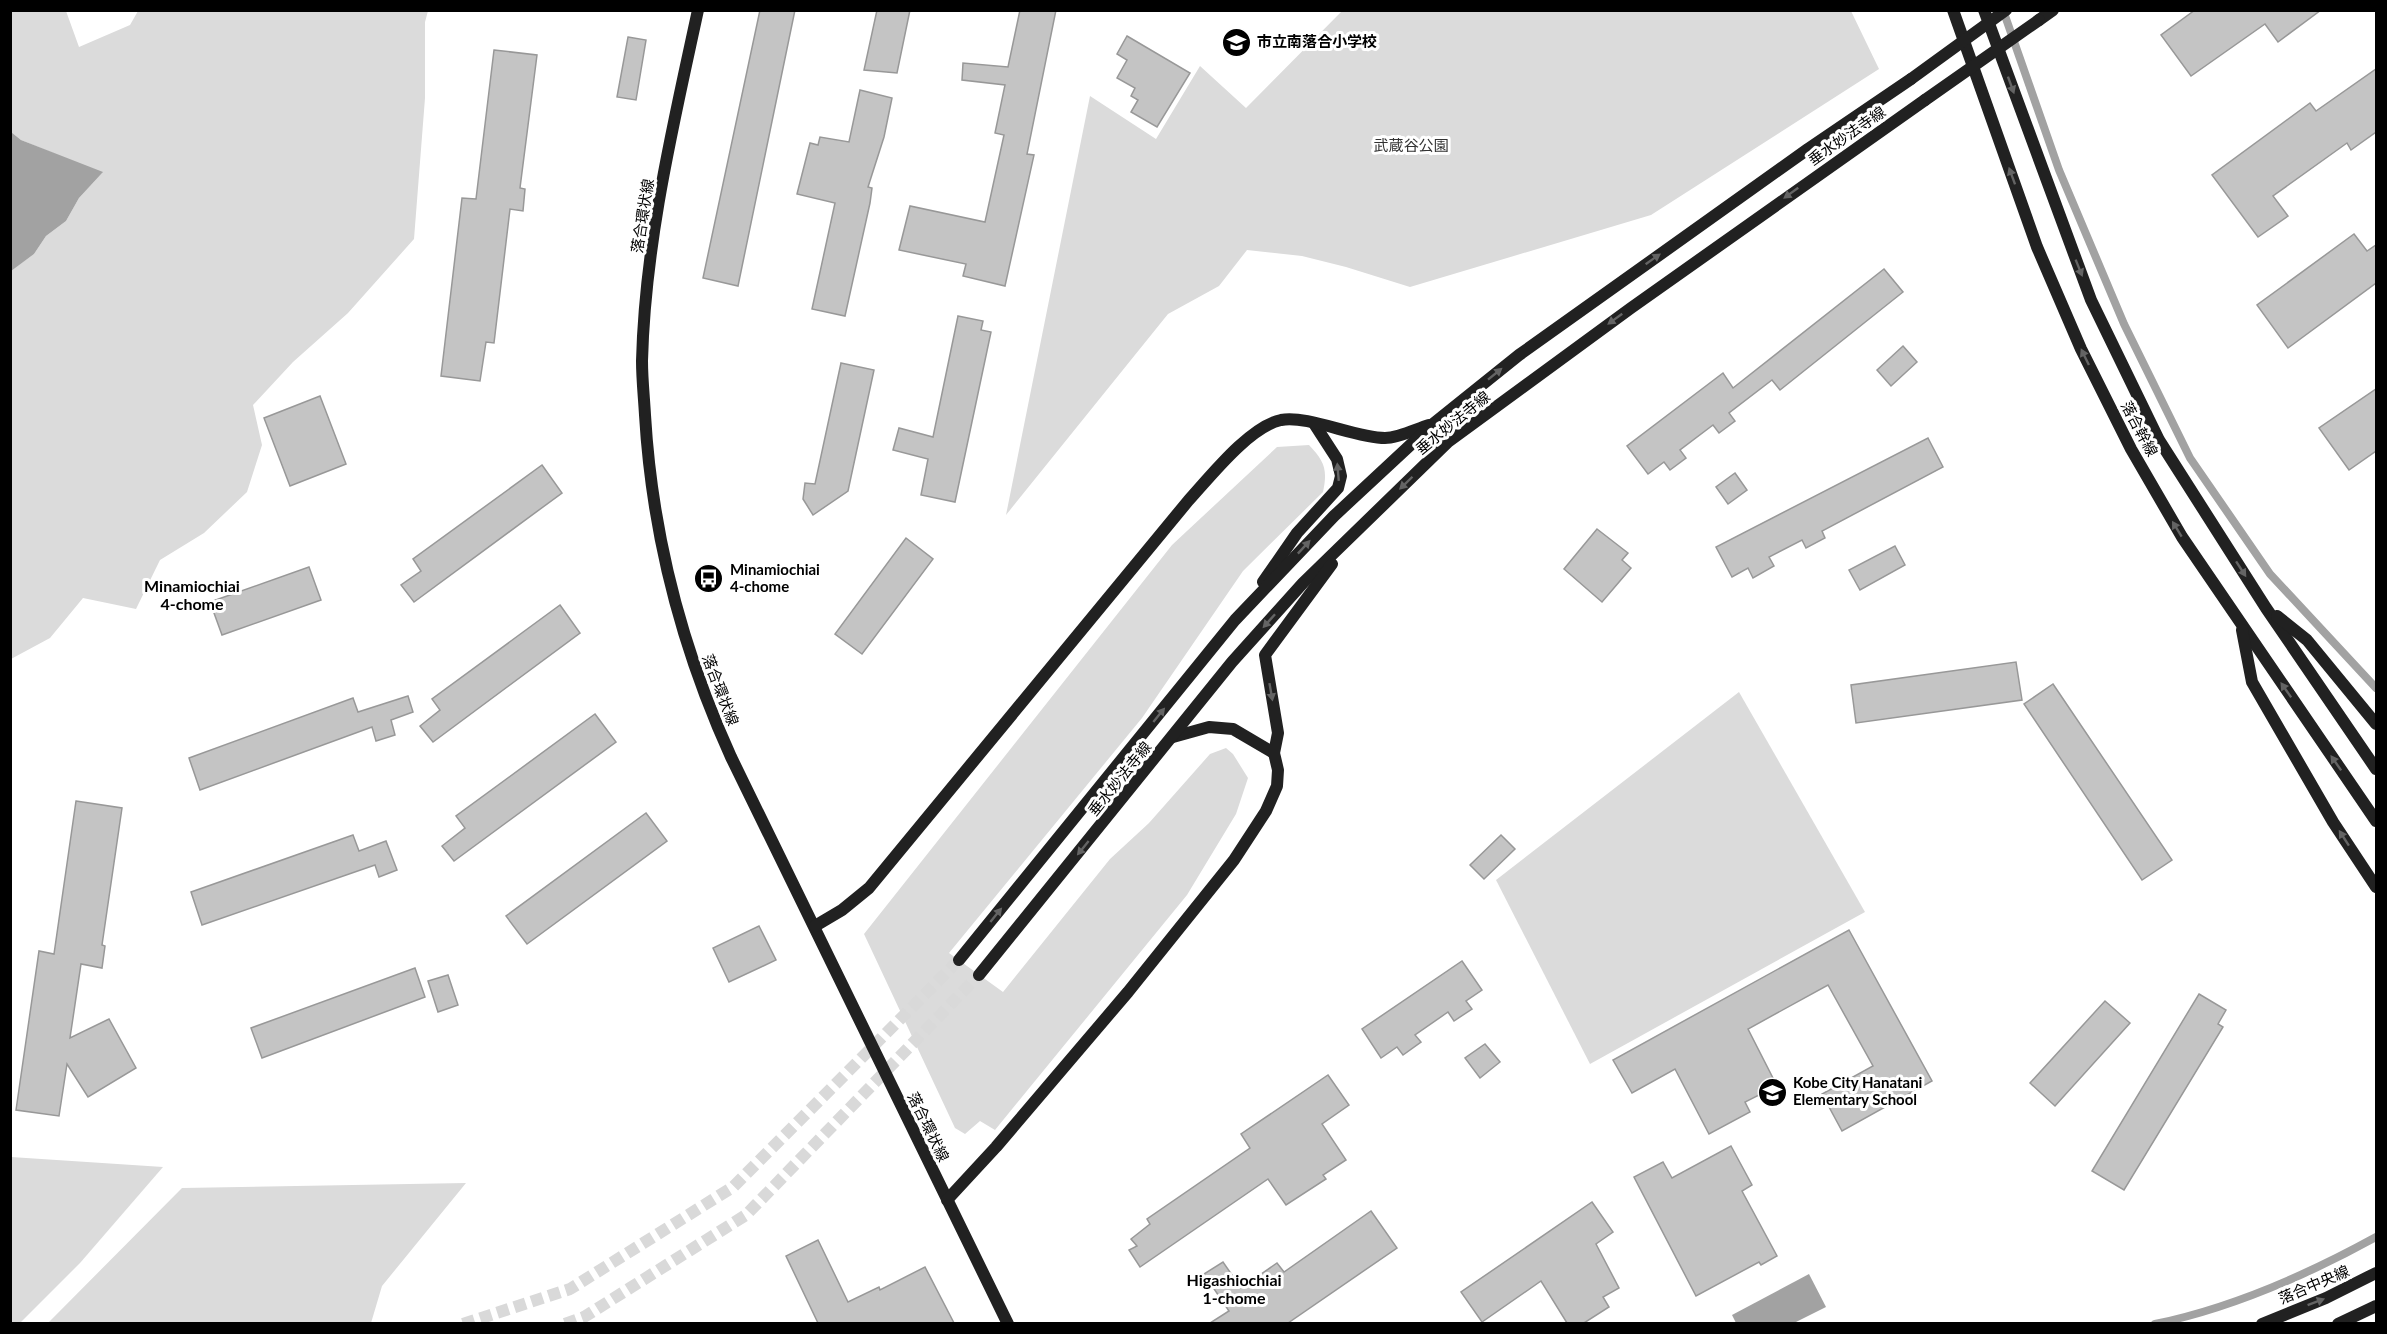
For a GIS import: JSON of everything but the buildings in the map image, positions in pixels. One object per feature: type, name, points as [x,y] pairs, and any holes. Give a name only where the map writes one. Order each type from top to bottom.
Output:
[{"type":"street","name":"落合環状線","points":[[698,10],[654,229],[642,362],[651,482],[664,554],[691,661],[731,757],[1008,1323]]},
{"type":"street","name":"落合幹線","points":[[1953,10],[2037,247],[2081,349],[2131,449],[2182,537],[2376,821]]},
{"type":"street","name":"落合幹線","points":[[1984,10],[2068,241],[2109,339],[2159,440],[2266,608],[2376,769]]},
{"type":"street","name":"垂水妙法寺線","points":[[959,960],[1235,620],[1334,516],[1433,424],[1519,355],[2006,10]]},
{"type":"street","name":"垂水妙法寺線","points":[[979,975],[1232,662],[1304,583],[1448,442],[1640,301],[2053,10]]},
{"type":"street","points":[[815,926],[842,910],[869,888],[1148,549],[1230,454],[1261,428],[1280,420],[1297,420],[1386,438],[1433,424]]},
{"type":"street","points":[[1235,620],[1298,533],[1338,488],[1341,476],[1337,459],[1315,424]]},
{"type":"street","points":[[947,1200],[996,1147],[1128,992],[1234,860],[1256,828],[1274,795],[1278,779],[1274,753],[1278,733],[1265,655],[1352,536]]},
{"type":"street","points":[[2266,608],[2307,640],[2376,724]]},
{"type":"street","points":[[2241,626],[2252,682],[2333,822],[2376,887]]},
{"type":"street","points":[[1173,737],[1209,727],[1233,729],[1274,753]]},
{"type":"street","name":"落合中央線","points":[[2262,1323],[2326,1298],[2376,1273]]},
{"type":"street","points":[[2338,1323],[2376,1306]]},
{"type":"green space","points":[[11,11],[66,11],[79,47],[130,25],[138,11],[428,11],[425,22],[425,98],[414,239],[348,313],[293,362],[253,405],[262,445],[247,492],[204,533],[160,560],[136,609],[83,598],[50,638],[11,659],[10,271],[34,254],[46,236],[66,221],[79,198],[102,173],[21,140],[11,132]]},
{"type":"green space","name":"武蔵谷公園","points":[[1342,11],[1851,11],[1879,69],[1651,215],[1410,287],[1302,256],[1247,250],[1219,286],[1168,314],[1006,515],[1090,96],[1156,139],[1200,66],[1246,108]]},
{"type":"green space","points":[[1309,445],[1324,466],[1323,492],[1243,571],[1142,718],[949,953],[1003,992],[1110,859],[1149,823],[1210,754],[1226,748],[1233,754],[1248,778],[1236,814],[1187,895],[995,1130],[980,1121],[965,1134],[955,1128],[864,934],[1172,545],[1277,447]]},
{"type":"green space","points":[[1739,692],[1865,912],[1590,1064],[1496,880]]},
{"type":"green space","points":[[11,1157],[163,1167],[80,1263],[20,1323],[11,1322]]},
{"type":"green space","points":[[466,1183],[382,1286],[371,1323],[48,1323],[182,1188]]},
{"type":"shaded area","points":[[11,132],[21,140],[103,172],[79,198],[66,221],[46,236],[34,254],[11,271]]},
{"type":"shaded area","points":[[1809,1274],[1826,1307],[1794,1323],[1736,1323],[1732,1315]]},
{"type":"waterway","points":[[2003,10],[2059,170],[2124,324],[2190,458],[2270,574],[2376,688]]},
{"type":"waterway","points":[[2155,1324],[2212,1309],[2268,1289],[2376,1237]]},
{"type":"tunnel","points":[[463,1324],[570,1289],[733,1187],[959,960]]},
{"type":"tunnel","points":[[565,1324],[584,1317],[746,1215],[979,975]]},
{"type":"place","name":"市立南落合小学校","points":[[1236,42]]},
{"type":"place","name":"Minamiochiai 4-chome","points":[[709,579]]},
{"type":"place","name":"Kobe City Hanatani Elementary School","points":[[1772,1092]]},
{"type":"district","name":"Minamiochiai 4-chome","points":[[192,595]]},
{"type":"district","name":"Higashiochiai 1-chome","points":[[1234,1289]]}]
